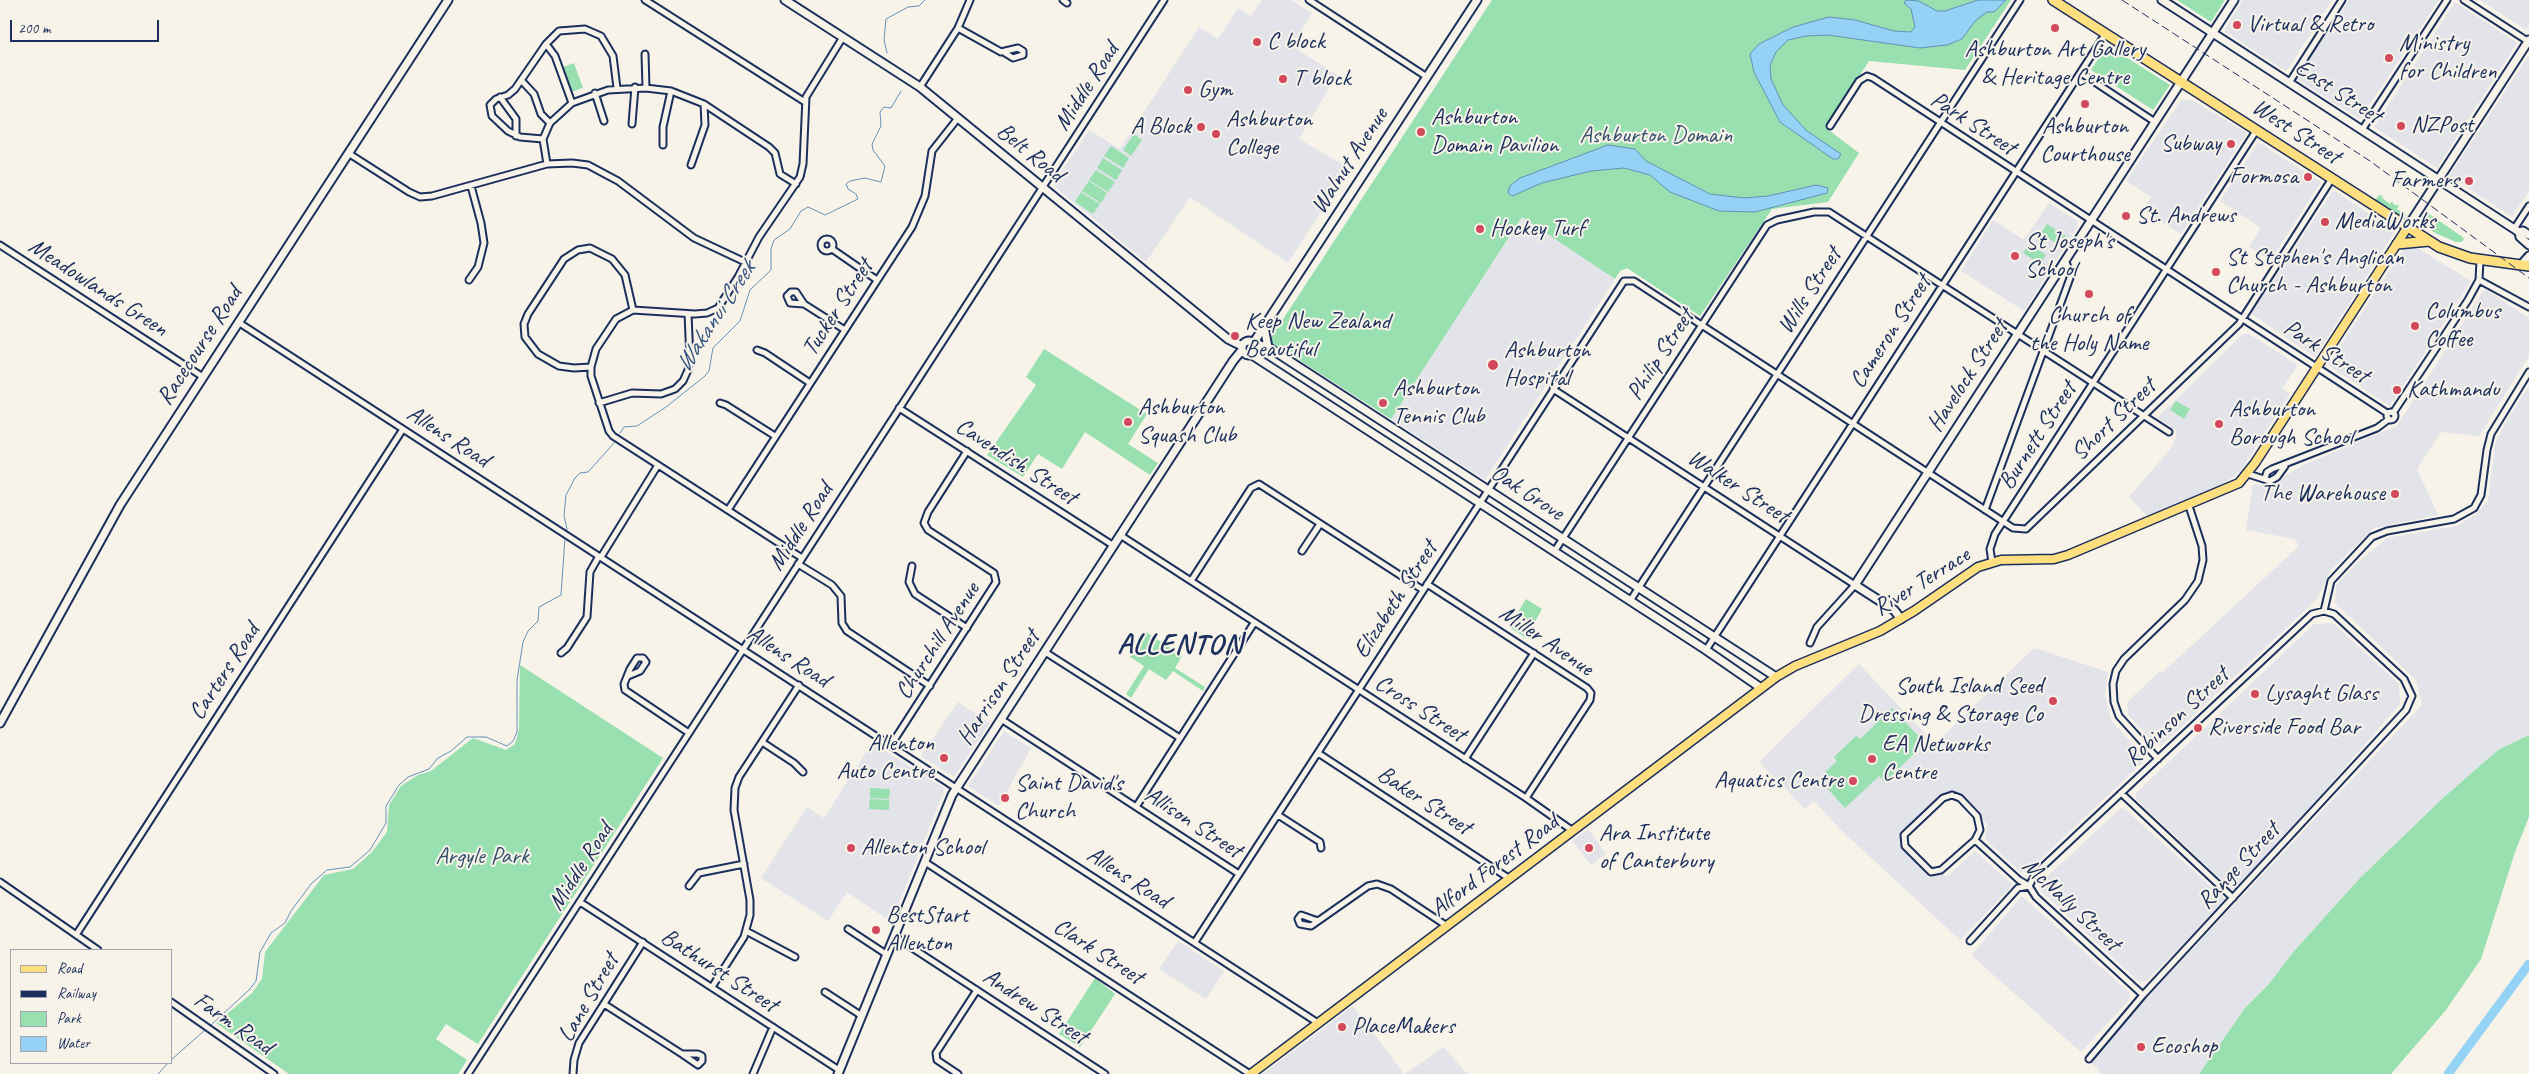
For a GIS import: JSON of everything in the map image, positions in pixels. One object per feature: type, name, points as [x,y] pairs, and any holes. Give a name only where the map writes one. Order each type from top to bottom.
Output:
[{"type":"highway","name":"West Street","points":[[2053,0],[2331,180],[2429,241],[2456,255],[2480,260],[2525,265]]},
{"type":"highway","points":[[2397,244],[2429,241]]},
{"type":"main road","points":[[2248,474],[2407,228]]},
{"type":"main road","name":"River Terrace","points":[[1761,688],[1795,666],[1880,631],[1978,567],[2009,559],[2054,558],[2068,555],[2232,487],[2248,474]]},
{"type":"main road","name":"Alford Forest Road","points":[[1250,1074],[1761,688]]},
{"type":"street","name":"Racecourse Road","points":[[0,722],[120,505],[448,0]]},
{"type":"street","points":[[645,0],[805,102]]},
{"type":"street","name":"Belt Road","points":[[785,0],[920,87],[1228,339],[1242,348]]},
{"type":"street","points":[[920,87],[958,28],[970,0]]},
{"type":"street","name":"Middle Road","points":[[468,1074],[1164,0]]},
{"type":"street","points":[[1309,0],[1316,2],[1427,77]]},
{"type":"street","name":"Walnut Avenue","points":[[1255,343],[1476,0]]},
{"type":"street","name":"Wills Street","points":[[1630,601],[2020,0]]},
{"type":"street","name":"East Street","points":[[2162,0],[2517,231],[2529,235]]},
{"type":"street","name":"Havelock Street","points":[[1810,643],[1818,627],[1855,585],[2234,0]]},
{"type":"street","points":[[2289,83],[2342,0]]},
{"type":"street","points":[[2362,130],[2446,0]]},
{"type":"street","points":[[2407,228],[2529,41],[2464,0]]},
{"type":"street","points":[[958,28],[1005,53]]},
{"type":"street","points":[[543,139],[516,136],[497,122],[491,113],[490,105],[500,97],[511,93],[546,44],[560,31],[585,29],[601,36],[613,56],[617,88]]},
{"type":"street","name":"Cameron Street","points":[[1706,650],[2106,33]]},
{"type":"street","points":[[802,558],[614,437],[609,431],[590,367],[596,349],[608,329],[616,319],[633,310],[688,314],[708,313],[718,308],[730,292],[744,262],[796,184],[803,164],[805,102],[808,93],[843,37]]},
{"type":"street","points":[[546,44],[555,56],[572,103]]},
{"type":"street","points":[[645,54],[646,88]]},
{"type":"street","points":[[2081,73],[2155,122]]},
{"type":"street","name":"Park Street","points":[[1830,126],[1859,81],[1867,76],[2390,415]]},
{"type":"street","points":[[521,80],[530,88],[541,114],[550,123]]},
{"type":"street","points":[[546,164],[543,139],[550,123],[572,103],[595,93],[617,88],[634,87],[671,92],[704,104],[775,153],[780,174],[796,184]]},
{"type":"street","points":[[632,124],[634,87]]},
{"type":"street","points":[[663,145],[662,134],[671,92]]},
{"type":"street","points":[[595,93],[604,121]]},
{"type":"street","points":[[500,97],[516,120],[516,136]]},
{"type":"street","points":[[691,165],[704,131],[704,104]]},
{"type":"street","name":"Tucker Street","points":[[728,510],[919,213],[925,196],[932,151],[958,118]]},
{"type":"street","name":"Burnett Street","points":[[1992,562],[1991,541],[2256,131]]},
{"type":"street","points":[[348,153],[420,197],[432,196],[471,186],[546,164],[572,163],[588,165],[606,173],[694,238],[744,262]]},
{"type":"street","name":"Short Street","points":[[2003,522],[2019,529],[2031,525],[2242,319],[2331,180]]},
{"type":"street","points":[[469,280],[478,267],[484,243],[482,223],[471,186]]},
{"type":"street","points":[[2517,231],[2529,206]]},
{"type":"street","name":"Philip Street","points":[[1554,552],[1767,224],[1776,220],[1821,211],[1828,212],[1867,236]]},
{"type":"street","name":"East Street","points":[[2517,231],[2520,237],[2529,245]]},
{"type":"street","points":[[1867,236],[2169,432]]},
{"type":"street","name":"Meadowlands Green","points":[[0,245],[202,377]]},
{"type":"street","points":[[590,367],[574,368],[559,366],[538,354],[525,337],[524,324],[528,314],[564,259],[578,250],[590,248],[612,260],[625,275],[633,310]]},
{"type":"street","points":[[832,249],[877,280]]},
{"type":"street","points":[[2525,265],[2529,256]]},
{"type":"street","points":[[1985,510],[2070,278],[2071,274],[2065,260]]},
{"type":"street","points":[[2265,478],[2265,474],[2269,470],[2284,466],[2377,428],[2390,415],[2479,280],[2480,260]]},
{"type":"street","name":"Elizabeth Street","points":[[1195,942],[1622,283],[1628,279],[1702,325]]},
{"type":"street","points":[[2479,280],[2529,307]]},
{"type":"street","points":[[804,304],[845,330]]},
{"type":"street","points":[[600,403],[632,393],[662,394],[675,388],[683,381],[688,370],[690,358],[688,314]]},
{"type":"street","name":"Allens Road","points":[[238,322],[1318,1023]]},
{"type":"street","points":[[1702,325],[2003,522]]},
{"type":"street","points":[[1264,327],[1268,347]]},
{"type":"street","points":[[1247,341],[1255,343],[1257,350],[1252,355],[1245,354],[1242,348],[1247,341]]},
{"type":"street","name":"Oak Grove","points":[[1255,343],[1268,347],[1776,677]]},
{"type":"street","name":"Harrison Street","points":[[838,1072],[957,788],[1242,348]]},
{"type":"street","points":[[756,350],[765,353],[810,383]]},
{"type":"street","name":"Oak Grove","points":[[1252,355],[1706,650],[1761,688]]},
{"type":"street","points":[[2324,611],[2329,586],[2335,575],[2372,538],[2387,531],[2454,519],[2474,508],[2481,495],[2491,434],[2529,372]]},
{"type":"street","name":"Walker Street","points":[[1553,389],[1894,610],[1901,619]]},
{"type":"street","points":[[720,403],[775,436]]},
{"type":"street","name":"Cavendish Street","points":[[899,408],[1114,546]]},
{"type":"street","name":"Carters Road","points":[[76,935],[403,429]]},
{"type":"street","name":"Churchill Avenue","points":[[891,745],[995,585],[996,575],[928,530],[924,521],[967,451]]},
{"type":"street","points":[[561,653],[567,648],[586,617],[590,572],[658,465]]},
{"type":"street","points":[[2248,474],[2257,479],[2265,478],[2270,481],[2274,480],[2284,466]]},
{"type":"street","points":[[1191,581],[1254,485],[1261,486],[1423,590]]},
{"type":"street","points":[[2158,759],[2119,716],[2114,702],[2113,684],[2116,670],[2124,658],[2185,600],[2198,582],[2202,568],[2202,546],[2189,506]]},
{"type":"street","points":[[1302,551],[1320,524]]},
{"type":"street","name":"Cross Street","points":[[1120,535],[1526,798],[1573,831]]},
{"type":"street","points":[[798,564],[832,585],[841,596],[842,623],[847,632],[930,686]]},
{"type":"street","points":[[912,566],[910,582],[915,594],[967,628]]},
{"type":"street","name":"Miller Avenue","points":[[1427,584],[1587,688],[1591,696],[1526,798]]},
{"type":"street","name":"Range Street","points":[[2089,1059],[2143,996],[2406,710],[2412,696],[2404,679],[2338,617],[2324,611]]},
{"type":"street","name":"Robinson Street","points":[[1970,942],[2018,888],[2029,886],[2036,873],[2305,620],[2316,612],[2324,611]]},
{"type":"street","points":[[1136,807],[1254,622]]},
{"type":"street","points":[[1045,652],[1180,738]]},
{"type":"street","points":[[1465,759],[1534,653]]},
{"type":"street","points":[[628,676],[624,687],[628,693],[689,733]]},
{"type":"street","points":[[712,987],[746,931],[750,908],[734,810],[735,788],[739,777],[799,685]]},
{"type":"street","name":"Allison Street","points":[[1001,719],[1240,874]]},
{"type":"street","points":[[762,742],[794,763],[803,772]]},
{"type":"street","name":"Baker Street","points":[[1318,753],[1510,879]]},
{"type":"street","points":[[2121,793],[2233,898]]},
{"type":"street","points":[[1952,795],[1960,798],[1979,821],[1980,830],[1975,840],[1941,870],[1934,872],[1924,867],[1907,849],[1903,839],[1907,831],[1943,798],[1952,795]]},
{"type":"street","points":[[1278,814],[1320,842],[1321,848]]},
{"type":"street","name":"McNally Street","points":[[1975,840],[2019,880],[2029,886],[2036,897],[2143,996]]},
{"type":"street","name":"Clark Street","points":[[925,862],[1250,1074]]},
{"type":"street","points":[[689,886],[699,873],[744,864]]},
{"type":"street","points":[[0,882],[97,949]]},
{"type":"street","points":[[1318,921],[1368,886],[1377,884],[1391,889],[1447,926]]},
{"type":"street","name":"Bathurst Street","points":[[580,902],[773,1027],[838,1072]]},
{"type":"street","points":[[848,929],[886,954]]},
{"type":"street","points":[[746,931],[795,957]]},
{"type":"street","name":"Andrew Street","points":[[894,936],[1105,1074]]},
{"type":"street","name":"Lane Street","points":[[573,1074],[574,1060],[579,1043],[643,942]]},
{"type":"street","points":[[958,1074],[938,1060],[936,1053],[977,990]]},
{"type":"street","points":[[825,992],[862,1016]]},
{"type":"street","name":"Farm Road","points":[[172,1003],[274,1074]]},
{"type":"street","points":[[604,1004],[682,1054]]},
{"type":"street","points":[[753,1074],[773,1027]]},
{"type":"shaded area","name":"Ashburton College","points":[[1262,0],[1291,0],[1312,13],[1292,46],[1337,75],[1299,139],[1349,168],[1288,263],[1190,197],[1146,262],[1055,187],[1054,183],[1089,130],[1120,149],[1199,27],[1218,39],[1238,8],[1251,16]]},
{"type":"shaded area","points":[[2242,0],[2332,0],[2288,69],[2284,70],[2224,31]]},
{"type":"shaded area","points":[[2349,0],[2439,0],[2360,119],[2296,79]]},
{"type":"shaded area","points":[[2480,0],[2529,0],[2529,25],[2526,30]]},
{"type":"shaded area","points":[[2455,2],[2516,42],[2516,45],[2437,168],[2374,127]]},
{"type":"shaded area","points":[[2529,55],[2529,191],[2512,217],[2449,176]]},
{"type":"shaded area","points":[[2181,100],[2192,100],[2247,133],[2181,234],[2143,210],[2151,197],[2126,181]]},
{"type":"shaded area","points":[[2258,142],[2321,182],[2270,261],[2249,247],[2261,228],[2220,201]]},
{"type":"shaded area","points":[[2335,191],[2392,229],[2394,233],[2315,357],[2251,314],[2332,192]]},
{"type":"shaded area","name":"St Joseph's School","points":[[2049,203],[2077,221],[2078,226],[2024,311],[1961,271],[1993,220],[2024,240]]},
{"type":"shaded area","name":"Ashburton Hospital","points":[[1522,217],[1615,279],[1485,480],[1391,419]]},
{"type":"shaded area","points":[[2405,247],[2416,247],[2471,281],[2390,406],[2329,366],[2329,363]]},
{"type":"shaded area","points":[[2486,290],[2529,318],[2529,356],[2479,436],[2441,432],[2417,469],[2438,515],[2374,528],[2331,570],[2317,599],[2161,746],[2155,744],[2128,715],[2127,702],[2159,672],[2163,672],[2299,546],[2295,539],[2246,530],[2253,484],[2270,487],[2276,486],[2283,477],[2303,465],[2397,426],[2483,291]]},
{"type":"shaded area","name":"Ashburton Borough School","points":[[2243,334],[2249,334],[2298,365],[2282,388],[2290,394],[2240,472],[2221,485],[2147,516],[2129,497],[2171,448],[2176,437],[2176,430],[2157,418]]},
{"type":"shaded area","points":[[2529,386],[2529,735],[2498,750],[2443,798],[2361,877],[2295,950],[2268,985],[2245,1008],[2199,1074],[2103,1074],[2088,1060],[2422,705],[2416,680],[2335,603],[2336,585],[2357,563],[2387,538],[2456,526],[2475,515],[2488,501],[2495,444],[2508,418]]},
{"type":"shaded area","points":[[2333,623],[2399,684],[2400,704],[2238,890],[2231,889],[2136,799],[2136,793],[2314,624]]},
{"type":"shaded area","points":[[2034,648],[2108,672],[2105,694],[2111,720],[2143,756],[2143,762],[2027,872],[2020,872],[1985,839],[1987,824],[1957,793],[1943,794],[1902,832],[1900,838],[1904,849],[1929,878],[1943,874],[1946,877],[1975,851],[2013,885],[1960,940],[1842,831],[1814,801],[1805,809],[1759,762],[1859,664],[1935,744]]},
{"type":"shaded area","points":[[958,702],[990,723],[954,777],[921,756]]},
{"type":"shaded area","points":[[1004,731],[1031,748],[999,806],[968,786]]},
{"type":"shaded area","name":"Allenton School","points":[[872,743],[943,787],[944,792],[891,922],[847,892],[828,921],[761,878],[807,807],[824,818]]},
{"type":"shaded area","points":[[2121,808],[2125,809],[2228,902],[2146,981],[2139,982],[2039,889],[2039,884]]},
{"type":"shaded area","name":"Ara Institute of Canterbury","points":[[1588,829],[1606,854],[1591,865],[1572,841]]},
{"type":"shaded area","points":[[2022,896],[2130,993],[2130,999],[2081,1052],[1973,957],[1973,953]]},
{"type":"shaded area","points":[[1178,941],[1224,971],[1206,999],[1159,969]]},
{"type":"shaded area","points":[[1353,1006],[1404,1074],[1263,1074]]},
{"type":"shaded area","points":[[1444,1047],[1467,1074],[1405,1074]]},
{"type":"green space","name":"Ashburton Domain","points":[[1492,0],[2011,0],[1965,70],[1869,61],[1826,128],[1859,153],[1828,202],[1772,209],[1700,316],[1627,268],[1620,271],[1615,279],[1522,217],[1391,419],[1271,342],[1270,339]]},
{"type":"green space","points":[[2177,0],[2225,0],[2211,22]]},
{"type":"green space","points":[[2107,45],[2170,85],[2153,110],[2091,70]]},
{"type":"green space","points":[[574,63],[583,88],[571,92],[563,67]]},
{"type":"green space","points":[[1134,134],[1142,140],[1131,156],[1123,150]]},
{"type":"green space","points":[[1111,146],[1129,158],[1123,168],[1104,156]]},
{"type":"green space","points":[[1103,158],[1122,170],[1116,180],[1097,168]]},
{"type":"green space","points":[[1096,170],[1115,182],[1108,192],[1089,180]]},
{"type":"green space","points":[[1089,181],[1107,193],[1101,203],[1082,191]]},
{"type":"green space","points":[[1081,192],[1100,204],[1093,214],[1075,202]]},
{"type":"green space","points":[[2379,195],[2383,196],[2382,198],[2390,204],[2392,201],[2394,205],[2399,205],[2397,209],[2407,215],[2402,217],[2375,200]]},
{"type":"green space","points":[[2428,213],[2464,238],[2462,242],[2456,242],[2435,233],[2421,222]]},
{"type":"green space","points":[[2047,224],[2066,236],[2060,246],[2041,233]]},
{"type":"green space","points":[[2029,244],[2046,255],[2040,264],[2023,253]]},
{"type":"green space","points":[[1044,349],[1147,414],[1128,444],[1158,463],[1150,475],[1085,432],[1062,469],[1038,454],[1023,477],[987,455],[1036,385],[1026,377]]},
{"type":"green space","points":[[2176,401],[2190,409],[2184,419],[2170,410]]},
{"type":"green space","points":[[1526,599],[1542,609],[1526,638],[1509,627]]},
{"type":"green space","points":[[1146,632],[1182,656],[1175,668],[1205,687],[1203,691],[1173,671],[1166,680],[1149,669],[1131,698],[1126,694],[1144,666],[1130,657]]},
{"type":"green space","name":"Argyle Park","points":[[520,665],[663,758],[478,1044],[446,1024],[436,1039],[467,1060],[458,1074],[289,1074],[216,1023],[252,993],[262,979],[265,952],[324,875],[353,869],[372,852],[387,832],[389,805],[401,786],[418,775],[431,771],[473,738],[506,750],[515,744],[519,729]]},
{"type":"green space","name":"EA Networks Centre","points":[[1892,708],[1925,743],[1885,782],[1879,776],[1845,808],[1827,788],[1834,781],[1825,772],[1837,761],[1834,757],[1856,736],[1860,739]]},
{"type":"green space","points":[[2529,735],[2529,817],[2515,852],[2481,959],[2446,1010],[2391,1074],[2199,1074],[2245,1008],[2268,985],[2295,950],[2361,877],[2443,798],[2498,750]]},
{"type":"green space","points":[[870,788],[890,789],[889,799],[870,798]]},
{"type":"green space","points":[[870,799],[889,800],[889,810],[869,809]]},
{"type":"green space","points":[[1095,978],[1115,994],[1080,1047],[1059,1034]]},
{"type":"water","points":[[1906,0],[1919,1],[1937,11],[1945,11],[1978,0],[2006,0],[1994,12],[1987,12],[1975,21],[1962,39],[1947,45],[1920,48],[1828,35],[1806,36],[1788,40],[1776,52],[1770,65],[1771,79],[1783,105],[1807,131],[1841,154],[1838,159],[1833,159],[1780,122],[1754,72],[1750,54],[1759,44],[1793,27],[1829,17],[1855,20],[1894,31],[1911,32],[1915,27],[1911,9],[1904,3]]},
{"type":"water","points":[[1608,145],[1635,149],[1646,161],[1710,194],[1744,198],[1768,196],[1816,185],[1828,188],[1827,193],[1755,212],[1719,211],[1670,192],[1650,175],[1624,168],[1591,171],[1542,183],[1512,196],[1508,193],[1510,186],[1520,178]]},
{"type":"waterway","name":"Wakanui Creek","points":[[887,53],[884,40],[886,19],[908,7],[919,6],[925,0]]},
{"type":"waterway","name":"Wakanui Creek","points":[[620,433],[624,427],[637,426],[666,407],[705,376],[709,371],[713,348],[740,321],[750,290],[771,270],[771,249],[774,240],[790,229],[801,211],[808,207],[825,215],[858,199],[856,194],[848,189],[846,184],[850,181],[865,178],[881,182],[885,166],[873,150],[872,144],[881,126],[880,112],[884,107],[891,108],[901,91]]},
{"type":"waterway","name":"Wakanui Creek","points":[[567,530],[564,515],[566,495],[575,478],[580,473],[588,472],[614,443]]},
{"type":"waterway","name":"Wakanui Creek","points":[[211,1025],[249,990],[256,981],[260,952],[271,933],[285,923],[291,911],[311,884],[327,870],[350,867],[370,850],[386,823],[386,806],[399,785],[408,777],[429,769],[438,758],[451,751],[467,737],[486,737],[507,746],[513,741],[517,732],[517,680],[523,642],[528,631],[538,621],[539,607],[561,595],[565,538]]},
{"type":"waterway","points":[[2448,1074],[2529,964]]},
{"type":"waterway","name":"Wakanui Creek","points":[[172,1059],[205,1030]]},
{"type":"waterway","name":"Wakanui Creek","points":[[158,1074],[167,1064]]},
{"type":"railway","points":[[2122,0],[2370,161],[2529,278]]},
{"type":"place","name":"Virtual & Retro","points":[[2237,25]]},
{"type":"place","name":"Ashburton Art Gallery & Heritage Centre","points":[[2055,28]]},
{"type":"place","name":"C block","points":[[1257,42]]},
{"type":"place","name":"Ministry for Children","points":[[2389,58]]},
{"type":"place","name":"T block","points":[[1283,79]]},
{"type":"place","name":"Gym","points":[[1188,90]]},
{"type":"place","name":"Ashburton Courthouse","points":[[2085,104]]},
{"type":"place","name":"NZPost","points":[[2401,126]]},
{"type":"place","name":"A Block","points":[[1201,127]]},
{"type":"place","name":"Ashburton Domain Pavilion","points":[[1421,132]]},
{"type":"place","name":"Ashburton College","points":[[1216,134]]},
{"type":"place","name":"Subway","points":[[2231,144]]},
{"type":"place","name":"Formosa","points":[[2308,177]]},
{"type":"place","name":"Farmers","points":[[2469,181]]},
{"type":"place","name":"St. Andrews","points":[[2126,216]]},
{"type":"place","name":"MediaWorks","points":[[2325,222]]},
{"type":"place","name":"Hockey Turf","points":[[1480,229]]},
{"type":"place","name":"St Joseph's School","points":[[2015,256]]},
{"type":"place","name":"St Stephen's Anglican Church - Ashburton","points":[[2216,272]]},
{"type":"place","name":"Church of the Holy Name","points":[[2089,294]]},
{"type":"place","name":"Columbus Coffee","points":[[2415,326]]},
{"type":"place","name":"Keep New Zealand Beautiful","points":[[1235,336]]},
{"type":"place","name":"Ashburton Hospital","points":[[1493,365]]},
{"type":"place","name":"Kathmandu","points":[[2397,390]]},
{"type":"place","name":"Ashburton Tennis Club","points":[[1383,403]]},
{"type":"place","name":"Ashburton Squash Club","points":[[1128,422]]},
{"type":"place","name":"Ashburton Borough School","points":[[2219,424]]},
{"type":"place","name":"The Warehouse","points":[[2395,494]]},
{"type":"place","name":"Lysaght Glass","points":[[2255,694]]},
{"type":"place","name":"South Island Seed Dressing & Storage Co","points":[[2053,701]]},
{"type":"place","name":"Riverside Food Bar","points":[[2198,728]]},
{"type":"place","name":"Allenton Auto Centre","points":[[944,758]]},
{"type":"place","name":"EA Networks Centre","points":[[1872,759]]},
{"type":"place","name":"Aquatics Centre","points":[[1853,781]]},
{"type":"place","name":"Saint David's Church","points":[[1005,798]]},
{"type":"place","name":"Allenton School","points":[[851,848]]},
{"type":"place","name":"Ara Institute of Canterbury","points":[[1589,848]]},
{"type":"place","name":"BestStart Allenton","points":[[876,930]]},
{"type":"place","name":"PlaceMakers","points":[[1342,1027]]},
{"type":"place","name":"Ecoshop","points":[[2141,1047]]},
{"type":"district","name":"ALLENTON","points":[[1180,645]]}]
